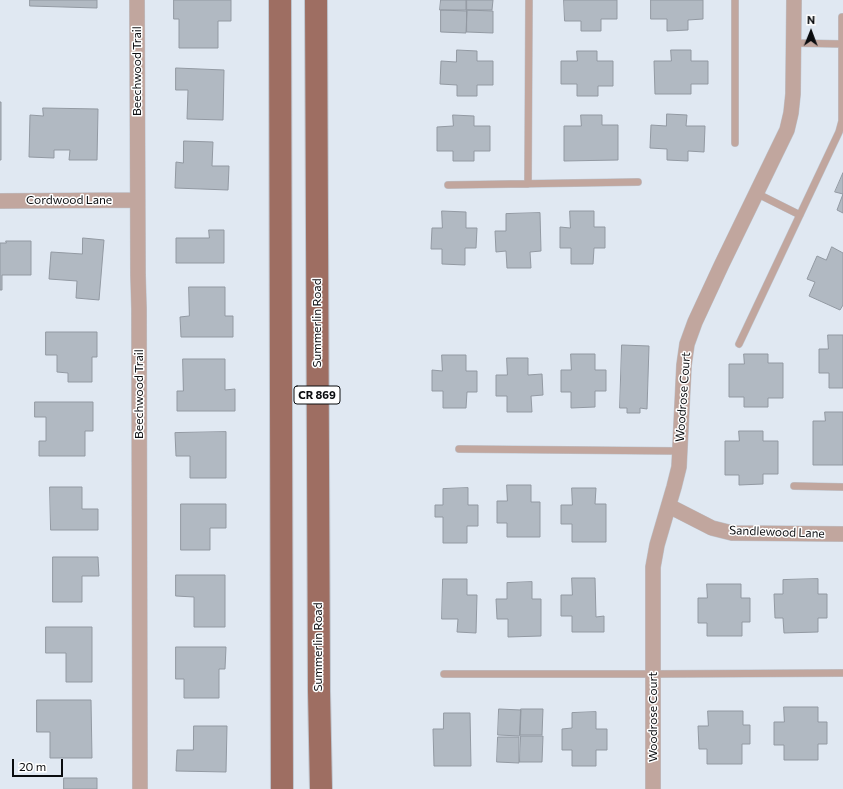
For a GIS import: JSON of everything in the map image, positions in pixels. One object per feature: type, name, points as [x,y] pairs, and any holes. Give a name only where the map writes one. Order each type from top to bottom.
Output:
[{"type":"main road","name":"CR 869","points":[[280,0],[282,789]]},
{"type":"main road","name":"Summerlin Road","points":[[316,0],[319,691],[321,789]]},
{"type":"street","name":"Beechwood Trail","points":[[137,0],[140,789]]},
{"type":"street","name":"Woodrose Court","points":[[653,789],[653,567],[657,546],[679,467],[684,365],[688,344],[701,308],[786,130],[790,118],[793,94],[794,0]]},
{"type":"street","name":"Cordwood Lane","points":[[0,201],[137,200]]},
{"type":"street","name":"Sandlewood Lane","points":[[669,506],[712,528],[732,533],[843,534]]},
{"type":"lane","points":[[528,184],[529,0]]},
{"type":"lane","points":[[735,0],[735,143]]},
{"type":"lane","points":[[739,344],[839,132],[842,121],[842,17]]},
{"type":"lane","points":[[793,43],[842,44]]},
{"type":"lane","points":[[448,185],[638,182]]},
{"type":"lane","points":[[756,193],[800,215]]},
{"type":"lane","points":[[459,449],[679,452]]},
{"type":"lane","points":[[794,486],[843,487]]},
{"type":"lane","points":[[444,674],[843,673]]},
{"type":"building","points":[[30,0],[97,0],[97,8],[30,6]]},
{"type":"building","points":[[174,0],[231,0],[231,21],[218,21],[218,48],[179,48],[179,19],[174,19]]},
{"type":"building","points":[[441,0],[466,0],[466,10],[440,10]]},
{"type":"building","points":[[467,0],[493,0],[492,10],[467,10]]},
{"type":"building","points":[[564,0],[617,0],[617,19],[601,19],[601,31],[581,31],[581,21],[565,21]]},
{"type":"building","points":[[651,0],[703,0],[703,19],[688,20],[688,30],[667,31],[667,19],[651,19]]},
{"type":"building","points":[[441,10],[467,11],[466,33],[441,32]]},
{"type":"building","points":[[467,10],[493,11],[493,33],[467,32]]},
{"type":"building","points":[[457,50],[477,51],[477,61],[493,61],[493,85],[477,85],[477,96],[457,96],[457,85],[440,84],[441,61],[456,62]]},
{"type":"building","points":[[671,50],[691,50],[691,61],[708,61],[708,84],[691,84],[691,94],[655,94],[654,61],[671,61]]},
{"type":"building","points":[[577,51],[597,51],[597,61],[613,61],[613,86],[598,86],[598,96],[577,96],[577,84],[561,84],[561,61],[577,61]]},
{"type":"building","points":[[176,68],[224,70],[223,120],[187,119],[188,90],[176,90]]},
{"type":"building","points":[[1,102],[1,160],[0,160]]},
{"type":"building","points":[[43,108],[98,109],[97,160],[69,160],[70,150],[54,150],[54,158],[29,157],[30,115],[43,116]]},
{"type":"building","points":[[667,114],[687,115],[686,126],[705,126],[704,152],[688,151],[688,161],[667,160],[667,149],[650,148],[651,125],[666,126]]},
{"type":"building","points":[[453,115],[474,116],[474,126],[490,126],[490,151],[474,151],[474,161],[453,161],[453,151],[437,151],[437,127],[453,126]]},
{"type":"building","points":[[581,115],[602,115],[602,125],[618,125],[618,160],[564,161],[564,126],[581,126]]},
{"type":"building","points":[[184,141],[213,142],[212,166],[229,166],[228,190],[175,188],[176,162],[183,163]]},
{"type":"building","points":[[843,173],[843,194],[835,192]]},
{"type":"building","points":[[843,194],[843,213],[837,210]]},
{"type":"building","points":[[442,211],[466,212],[466,228],[477,228],[476,248],[465,248],[465,265],[442,264],[442,249],[431,249],[432,228],[442,228]]},
{"type":"building","points":[[570,211],[594,211],[594,227],[605,227],[605,248],[594,248],[593,264],[571,264],[571,248],[560,248],[560,227],[570,228]]},
{"type":"building","points":[[540,213],[541,251],[530,252],[531,268],[507,268],[506,251],[496,252],[495,231],[506,231],[506,214]]},
{"type":"building","points":[[209,230],[224,230],[224,263],[176,263],[176,238],[209,238]]},
{"type":"building","points":[[83,238],[104,240],[99,300],[76,298],[77,281],[49,279],[51,252],[82,254]]},
{"type":"building","points":[[6,241],[31,241],[31,275],[2,275],[2,290],[0,290],[0,243],[6,243]]},
{"type":"building","points":[[832,247],[843,253],[843,305],[840,310],[809,296],[815,282],[807,279],[817,256],[826,260]]},
{"type":"building","points":[[189,287],[225,287],[225,316],[233,316],[233,337],[181,337],[180,317],[189,316]]},
{"type":"building","points":[[46,332],[97,332],[97,357],[92,357],[92,382],[68,382],[68,373],[57,372],[57,355],[46,355]]},
{"type":"building","points":[[828,335],[843,335],[843,388],[829,388],[829,373],[819,373],[819,349],[828,349]]},
{"type":"building","points":[[622,345],[649,346],[647,409],[640,408],[640,413],[627,413],[627,408],[620,408]]},
{"type":"building","points":[[571,354],[595,354],[595,370],[606,370],[606,391],[595,391],[595,407],[571,408],[571,392],[561,392],[561,370],[571,370]]},
{"type":"building","points":[[744,354],[768,354],[768,363],[783,363],[783,398],[768,398],[768,407],[744,407],[744,397],[729,397],[729,364],[744,364]]},
{"type":"building","points":[[442,355],[466,355],[466,371],[477,371],[477,392],[467,392],[466,408],[443,408],[443,391],[432,391],[432,370],[442,371]]},
{"type":"building","points":[[507,358],[528,358],[528,375],[542,374],[543,395],[531,396],[532,412],[507,412],[507,396],[496,396],[496,375],[507,375]]},
{"type":"building","points":[[183,359],[225,359],[225,390],[235,389],[235,411],[177,411],[177,391],[183,391]]},
{"type":"building","points":[[35,402],[93,402],[93,431],[85,431],[85,456],[39,456],[39,441],[46,441],[46,417],[35,417]]},
{"type":"building","points":[[825,412],[843,412],[843,465],[813,465],[813,421],[825,421]]},
{"type":"building","points":[[739,431],[763,431],[763,441],[778,441],[778,474],[763,474],[763,484],[739,485],[739,475],[725,475],[725,441],[739,441]]},
{"type":"building","points":[[226,432],[226,478],[190,478],[190,456],[176,456],[175,433]]},
{"type":"building","points":[[507,485],[531,485],[531,502],[540,502],[540,537],[507,537],[507,523],[497,523],[497,501],[507,501]]},
{"type":"building","points":[[50,487],[82,487],[82,509],[98,509],[98,530],[51,530]]},
{"type":"building","points":[[468,488],[468,505],[478,505],[478,526],[467,526],[467,543],[443,543],[443,517],[435,517],[435,505],[443,505],[443,489]]},
{"type":"building","points":[[572,488],[596,488],[595,504],[606,504],[606,542],[572,542],[572,524],[561,524],[561,505],[572,505]]},
{"type":"building","points":[[181,504],[226,504],[226,528],[210,528],[210,550],[181,550]]},
{"type":"building","points":[[53,557],[98,557],[99,576],[82,576],[82,602],[53,602]]},
{"type":"building","points":[[176,575],[225,575],[225,627],[194,627],[194,597],[176,596]]},
{"type":"building","points":[[572,578],[595,578],[596,617],[604,616],[604,632],[572,632],[572,616],[561,616],[561,595],[572,595]]},
{"type":"building","points":[[443,579],[467,579],[467,595],[477,595],[476,633],[457,632],[458,619],[442,619]]},
{"type":"building","points":[[818,579],[818,594],[827,594],[827,618],[818,618],[818,632],[784,633],[783,618],[775,618],[774,594],[783,594],[783,580]]},
{"type":"building","points":[[532,582],[532,599],[541,599],[541,636],[508,637],[508,619],[497,619],[496,599],[507,599],[507,583]]},
{"type":"building","points":[[707,584],[741,584],[741,598],[750,598],[750,622],[742,622],[742,636],[707,636],[707,623],[698,623],[698,598],[707,598]]},
{"type":"building","points":[[46,627],[92,627],[92,682],[66,682],[66,653],[46,653]]},
{"type":"building","points":[[176,647],[226,647],[225,669],[219,669],[219,698],[184,698],[184,679],[176,679]]},
{"type":"building","points":[[37,700],[91,700],[92,758],[50,758],[50,732],[37,732]]},
{"type":"building","points":[[784,707],[818,707],[818,722],[827,722],[827,744],[818,744],[818,760],[784,760],[784,745],[774,745],[774,722],[784,722]]},
{"type":"building","points":[[499,709],[521,710],[520,736],[498,735]]},
{"type":"building","points":[[521,709],[543,709],[542,735],[520,735]]},
{"type":"building","points":[[708,711],[743,711],[743,725],[750,725],[750,744],[742,744],[742,764],[707,764],[707,749],[699,749],[698,726],[708,726]]},
{"type":"building","points":[[596,712],[596,729],[607,729],[607,750],[596,750],[596,766],[572,766],[572,750],[562,750],[562,729],[572,728],[572,713]]},
{"type":"building","points":[[444,713],[470,713],[471,766],[434,766],[433,729],[443,729]]},
{"type":"building","points":[[194,726],[227,726],[226,772],[176,771],[177,750],[193,750]]},
{"type":"building","points":[[521,736],[543,736],[542,762],[520,762]]},
{"type":"building","points":[[498,737],[519,737],[519,763],[497,762]]},
{"type":"building","points":[[64,778],[97,778],[97,789],[64,789]]}]
